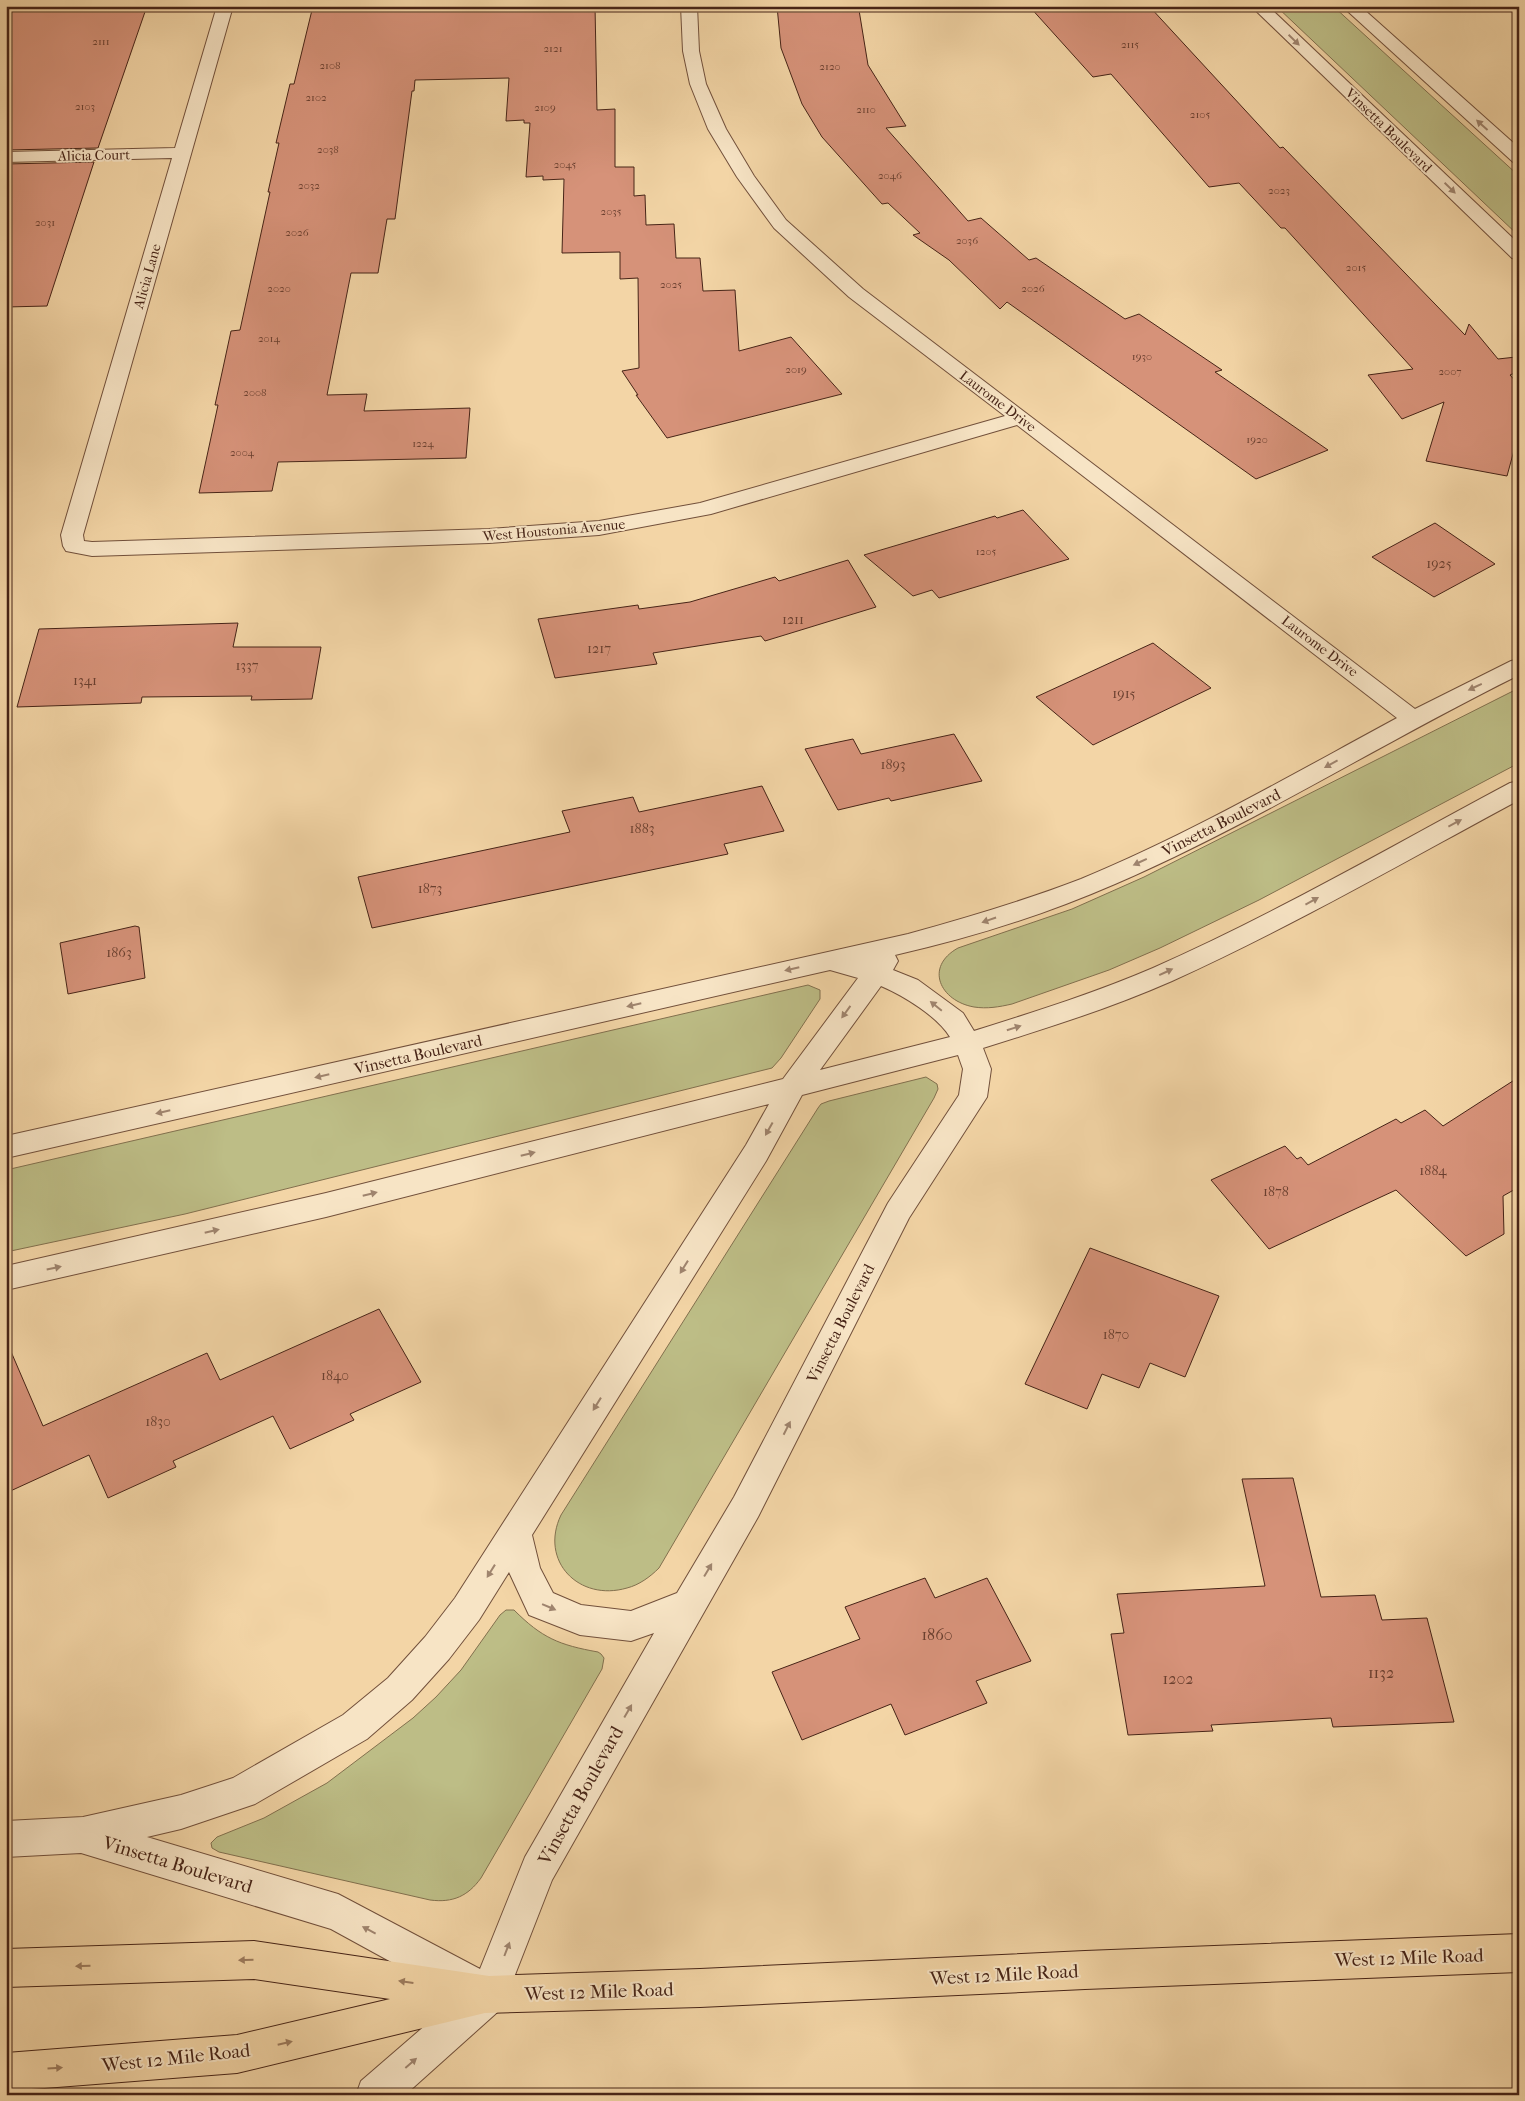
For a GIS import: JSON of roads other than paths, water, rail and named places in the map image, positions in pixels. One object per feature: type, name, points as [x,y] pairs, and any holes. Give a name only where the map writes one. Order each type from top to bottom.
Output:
[{"type":"main road","name":"West 12 Mile Road","points":[[6,1968],[254,1960],[489,1995],[1519,1953]]},
{"type":"main road","name":"West 12 Mile Road","points":[[6,2072],[237,2054],[489,1995]]},
{"type":"street","name":"Alicia Lane","points":[[74,546],[72,535],[225,6]]},
{"type":"street","name":"Laurome Drive","points":[[689,6],[691,51],[698,84],[722,137],[746,177],[780,224],[856,293],[1375,688],[1413,719]]},
{"type":"street","name":"Vinsetta Boulevard","points":[[1259,6],[1519,254]]},
{"type":"street","points":[[1350,6],[1519,158]]},
{"type":"street","name":"Alicia Court","points":[[6,157],[182,153]]},
{"type":"street","name":"West Houstonia Avenue","points":[[74,546],[92,549],[479,537],[598,528],[712,507],[1020,418]]},
{"type":"street","name":"Vinsetta Boulevard","points":[[6,1147],[908,943],[981,923],[1047,901],[1120,871],[1190,839],[1413,719],[1519,666]]},
{"type":"street","points":[[6,1278],[326,1205],[967,1043],[1064,1013],[1162,974],[1295,910],[1519,789]]},
{"type":"street","name":"Vinsetta Boulevard","points":[[6,1839],[82,1835],[181,1812],[242,1792],[355,1727],[400,1689],[437,1648],[467,1609],[750,1162],[793,1086],[882,963],[908,943]]},
{"type":"street","name":"Vinsetta Boulevard","points":[[374,2095],[489,1995],[538,1870],[688,1604],[746,1506],[898,1211],[973,1097],[977,1069],[967,1043],[953,1020],[934,1003],[909,986],[875,973],[830,960]]},
{"type":"street","points":[[515,1534],[524,1569],[541,1604],[580,1620],[631,1626],[688,1604]]},
{"type":"street","name":"Vinsetta Boulevard","points":[[82,1835],[338,1913],[489,1995]]}]
